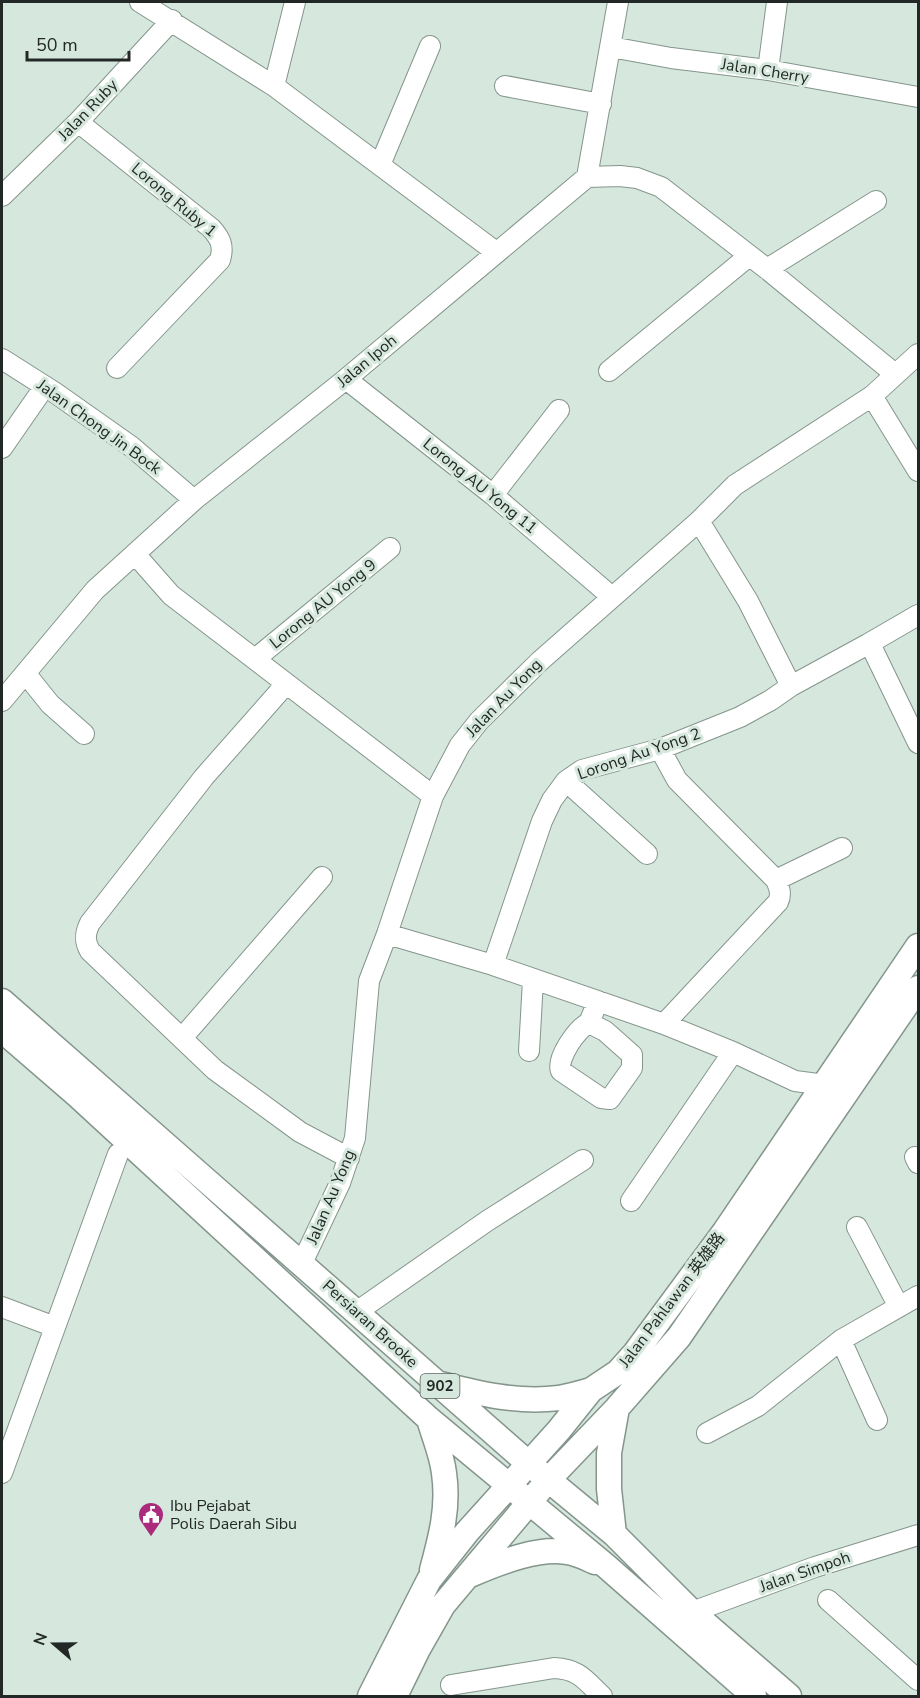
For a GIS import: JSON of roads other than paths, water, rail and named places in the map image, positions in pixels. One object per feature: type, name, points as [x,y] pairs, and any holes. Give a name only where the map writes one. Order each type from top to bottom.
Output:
[{"type":"main road","name":"Jalan Pahlawan 英雄路","points":[[370,1696],[429,1581],[467,1532],[559,1430],[591,1390],[618,1372],[635,1353],[724,1231],[918,946]]},
{"type":"main road","name":"Jalan Pahlawan 英雄路","points":[[394,1696],[443,1605],[466,1576],[549,1479],[617,1408],[679,1337],[918,988]]},
{"type":"main road","name":"Persiaran Brooke","points":[[2,1001],[57,1065]]},
{"type":"main road","name":"Persiaran Brooke","points":[[2,1030],[57,1065],[302,1263],[528,1463],[614,1534],[692,1612],[789,1696]]},
{"type":"main road","name":"Persiaran Brooke","points":[[83,1086],[429,1419],[606,1566],[754,1696]]},
{"type":"main road","points":[[436,1383],[490,1396],[525,1400],[559,1398],[591,1390]]},
{"type":"main road","points":[[614,1534],[609,1489],[609,1453],[617,1408]]},
{"type":"main road","points":[[429,1419],[444,1472],[446,1507],[441,1537],[429,1581]]},
{"type":"main road","points":[[466,1576],[502,1561],[552,1552],[571,1552],[606,1566]]},
{"type":"street","points":[[141,2],[274,86],[496,252]]},
{"type":"street","points":[[274,86],[295,2]]},
{"type":"street","points":[[618,2],[587,177],[637,178],[661,187],[767,269],[895,374]]},
{"type":"street","points":[[768,70],[777,2]]},
{"type":"street","name":"Jalan Ruby","points":[[2,196],[78,122],[172,20]]},
{"type":"street","points":[[380,165],[430,46]]},
{"type":"street","name":"Jalan Cherry","points":[[611,48],[768,70],[918,97]]},
{"type":"street","points":[[505,86],[601,104]]},
{"type":"street","name":"Lorong Ruby 1","points":[[78,122],[211,228],[222,243],[223,250],[220,260],[117,368]]},
{"type":"street","name":"Jalan Ipoh","points":[[2,701],[95,591],[194,500],[346,379],[587,177]]},
{"type":"street","points":[[767,269],[876,201]]},
{"type":"street","points":[[609,370],[749,256]]},
{"type":"street","name":"Jalan Au Yong","points":[[302,1263],[340,1184],[355,1138],[369,981],[433,796],[460,745],[479,721],[540,661],[699,521],[735,485],[872,396],[918,354]]},
{"type":"street","name":"Jalan Chong Jin Bock","points":[[2,358],[132,447],[194,500]]},
{"type":"street","name":"Lorong AU Yong 11","points":[[346,379],[493,495],[612,597]]},
{"type":"street","points":[[2,448],[45,386]]},
{"type":"street","points":[[872,396],[918,471]]},
{"type":"street","points":[[493,495],[559,410]]},
{"type":"street","points":[[699,521],[748,601],[790,686]]},
{"type":"street","name":"Lorong AU Yong 9","points":[[255,659],[390,548]]},
{"type":"street","points":[[135,554],[171,595],[433,796]]},
{"type":"street","name":"Lorong Au Yong 2","points":[[493,965],[542,820],[552,800],[566,781],[582,770],[660,750],[740,717],[771,700],[790,686],[918,615]]},
{"type":"street","points":[[868,644],[918,743]]},
{"type":"street","points":[[26,675],[50,704],[84,734]]},
{"type":"street","points":[[286,684],[204,777],[87,929],[86,945],[215,1070],[300,1132],[349,1158]]},
{"type":"street","points":[[660,750],[677,780],[776,880],[780,888],[778,902],[664,1024]]},
{"type":"street","points":[[566,781],[647,854]]},
{"type":"street","points":[[776,880],[842,848]]},
{"type":"street","points":[[182,1038],[322,877]]},
{"type":"street","points":[[387,934],[493,965],[664,1024],[734,1052],[795,1081],[825,1084]]},
{"type":"street","points":[[529,1051],[532,980]]},
{"type":"street","points":[[589,1023],[598,1001]]},
{"type":"street","points":[[631,1201],[734,1052]]},
{"type":"street","points":[[795,1081],[803,1116]]},
{"type":"street","points":[[2,1473],[118,1154]]},
{"type":"street","points":[[355,1312],[487,1221],[583,1160]]},
{"type":"street","points":[[857,1227],[899,1307]]},
{"type":"street","points":[[707,1433],[758,1406],[841,1340],[918,1296]]},
{"type":"street","points":[[2,1307],[55,1327]]},
{"type":"street","points":[[841,1340],[877,1420]]},
{"type":"street","name":"Jalan Simpoh","points":[[692,1612],[815,1567],[918,1535]]},
{"type":"street","points":[[828,1600],[918,1680]]},
{"type":"street","points":[[452,1685],[554,1668],[577,1672],[602,1696]]},
{"type":"place","name":"Ibu Pejabat Polis Daerah Sibu","points":[[151,1538]]}]
